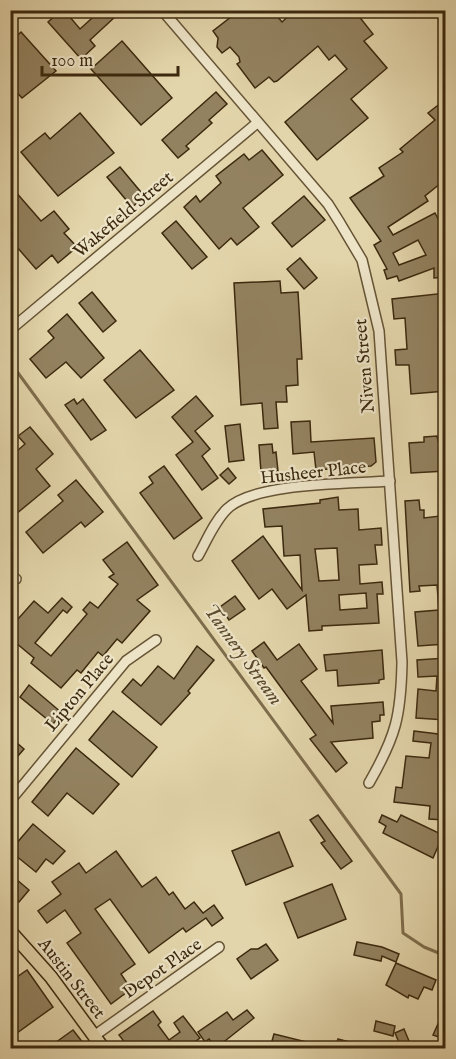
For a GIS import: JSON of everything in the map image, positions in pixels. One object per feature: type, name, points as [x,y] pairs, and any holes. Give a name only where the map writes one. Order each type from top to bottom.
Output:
[{"type":"main road","name":"Austin Street","points":[[10,931],[51,977],[103,1048]]},
{"type":"street","name":"Niven Street","points":[[162,10],[256,123],[328,204],[362,260],[379,331],[402,662],[401,700],[396,731],[369,783]]},
{"type":"street","name":"Wakefield Street","points":[[10,330],[256,123]]},
{"type":"street","name":"Husheer Place","points":[[198,556],[216,522],[228,508],[254,494],[390,481]]},
{"type":"street","name":"Lipton Place","points":[[10,801],[126,661],[156,640]]},
{"type":"street","name":"Depot Place","points":[[94,1036],[219,947]]},
{"type":"building","points":[[64,10],[80,29],[101,10],[111,10],[116,16],[90,40],[95,46],[81,59],[48,22]]},
{"type":"building","points":[[240,10],[272,10],[282,22],[295,10],[354,10],[373,34],[364,41],[387,68],[351,99],[368,118],[317,160],[285,122],[347,69],[335,55],[329,60],[318,46],[277,81],[274,82],[269,77],[255,88],[237,64],[240,62],[239,57],[230,47],[222,53],[217,47],[218,38],[213,31]]},
{"type":"building","points":[[21,32],[56,71],[22,98],[10,85],[10,42]]},
{"type":"building","points":[[122,41],[172,98],[141,125],[91,69]]},
{"type":"building","points":[[216,92],[227,104],[209,120],[212,123],[186,146],[189,149],[178,158],[162,140]]},
{"type":"building","points":[[446,99],[446,172],[442,175],[446,179],[425,196],[428,201],[388,227],[393,235],[435,213],[446,234],[446,277],[434,278],[434,268],[399,281],[397,276],[387,279],[384,270],[387,269],[374,245],[381,241],[350,198],[384,176],[379,168],[403,152],[400,149],[435,120],[428,113]],"holes":[[[418,240],[426,255],[399,265],[393,253]]]},
{"type":"building","points":[[80,113],[114,153],[58,196],[21,152],[45,133],[50,139]]},
{"type":"building","points":[[262,150],[283,175],[243,208],[259,227],[237,245],[231,238],[219,249],[184,207],[196,196],[200,202],[221,183],[216,176],[244,154],[249,160]]},
{"type":"building","points":[[120,167],[145,197],[132,207],[107,177]]},
{"type":"building","points":[[14,190],[41,221],[54,211],[69,229],[64,233],[77,247],[58,263],[52,255],[36,269],[10,239],[10,193]]},
{"type":"building","points":[[304,196],[325,220],[292,247],[272,223]]},
{"type":"building","points":[[176,221],[207,257],[192,269],[162,233]]},
{"type":"building","points":[[300,258],[317,278],[304,289],[287,269]]},
{"type":"building","points":[[280,281],[281,293],[298,292],[302,359],[297,359],[298,385],[286,386],[287,402],[276,402],[278,428],[264,429],[262,403],[241,405],[234,283]]},
{"type":"building","points":[[92,292],[116,321],[103,332],[79,303]]},
{"type":"building","points":[[446,293],[446,391],[411,394],[409,365],[396,365],[395,350],[407,349],[405,318],[394,319],[392,299]]},
{"type":"building","points":[[67,314],[104,358],[81,378],[66,362],[46,378],[30,359],[54,338],[48,331]]},
{"type":"building","points":[[140,350],[174,390],[136,418],[104,380]]},
{"type":"building","points":[[196,396],[213,416],[195,431],[210,449],[202,456],[218,478],[202,490],[176,455],[193,442],[172,417]]},
{"type":"building","points":[[74,399],[77,404],[83,399],[106,430],[91,440],[65,405]]},
{"type":"building","points":[[310,421],[311,442],[374,438],[376,462],[371,466],[316,470],[314,452],[293,454],[291,422]]},
{"type":"building","points":[[240,424],[244,460],[229,462],[225,426]]},
{"type":"building","points":[[30,427],[53,454],[36,469],[50,486],[10,519],[10,457],[25,444],[18,436]]},
{"type":"building","points":[[437,436],[438,441],[446,440],[446,471],[411,473],[409,443],[424,442],[424,437]]},
{"type":"building","points":[[272,444],[273,453],[276,452],[278,471],[261,472],[259,445]]},
{"type":"building","points":[[164,466],[202,518],[174,539],[140,493],[153,483],[149,477]]},
{"type":"building","points":[[228,468],[236,478],[229,484],[220,475]]},
{"type":"building","points":[[76,480],[103,512],[85,527],[81,522],[43,553],[26,532],[63,501],[58,495]]},
{"type":"building","points":[[338,497],[339,510],[358,509],[359,530],[381,528],[382,545],[375,545],[377,564],[359,565],[360,584],[382,582],[383,594],[377,594],[379,623],[322,626],[322,630],[309,631],[306,595],[287,609],[272,589],[259,599],[232,561],[263,536],[302,590],[300,555],[284,556],[282,526],[265,527],[263,509],[320,503],[320,500]],"holes":[[[337,548],[339,580],[319,581],[315,549]],[[366,593],[367,608],[340,610],[339,595]]]},
{"type":"building","points":[[419,500],[420,510],[424,510],[424,518],[440,516],[440,521],[446,521],[446,644],[418,646],[415,612],[439,610],[437,585],[419,586],[420,591],[410,592],[405,501]]},
{"type":"building","points":[[127,542],[158,585],[137,600],[150,611],[122,643],[117,639],[103,656],[98,652],[81,673],[77,670],[61,688],[31,663],[34,658],[10,638],[10,628],[34,601],[48,613],[62,598],[72,607],[67,613],[63,610],[35,643],[51,656],[87,614],[83,610],[90,602],[98,608],[118,584],[109,577],[114,574],[103,560]]},
{"type":"building","points":[[235,596],[245,609],[229,620],[220,607]]},
{"type":"building","points":[[264,642],[277,660],[299,644],[317,669],[301,681],[333,723],[331,706],[383,702],[384,715],[380,715],[380,721],[372,722],[373,738],[331,742],[347,763],[336,772],[310,739],[316,735],[252,651]]},
{"type":"building","points":[[197,646],[214,660],[188,691],[190,693],[161,725],[122,692],[133,679],[141,686],[158,666],[174,679]]},
{"type":"building","points":[[382,650],[384,679],[379,680],[379,683],[338,686],[337,670],[326,671],[324,655]]},
{"type":"building","points":[[446,658],[446,720],[416,718],[418,689],[436,691],[437,676],[418,677],[417,660]]},
{"type":"building","points":[[29,685],[62,713],[53,724],[20,697]]},
{"type":"building","points":[[113,711],[157,747],[132,777],[89,740]]},
{"type":"building","points":[[414,731],[446,735],[440,760],[446,760],[444,820],[429,819],[430,806],[394,802],[396,787],[402,788],[406,756],[429,758],[431,743],[413,741]]},
{"type":"building","points":[[10,737],[24,749],[10,765]]},
{"type":"building","points":[[76,748],[119,784],[93,814],[67,793],[48,816],[32,802]]},
{"type":"building","points":[[318,815],[352,861],[341,869],[321,843],[325,841],[310,820]]},
{"type":"building","points":[[382,815],[397,822],[401,815],[443,835],[433,858],[383,833],[386,826],[379,822]]},
{"type":"building","points":[[33,824],[65,851],[53,864],[46,859],[36,872],[10,851]]},
{"type":"building","points":[[279,832],[293,866],[246,885],[232,851]]},
{"type":"building","points":[[116,851],[142,887],[156,877],[169,895],[173,892],[185,909],[194,902],[203,913],[214,905],[223,918],[212,926],[206,918],[186,932],[183,928],[149,953],[110,899],[95,909],[135,964],[121,974],[131,989],[111,1004],[67,943],[81,933],[65,910],[47,923],[38,911],[61,894],[52,882],[79,863],[86,873]]},
{"type":"building","points":[[10,874],[29,890],[19,902],[10,895]]},
{"type":"building","points":[[332,884],[346,919],[298,938],[284,903]]},
{"type":"building","points":[[357,942],[382,947],[399,954],[396,962],[382,956],[381,961],[354,955]]},
{"type":"building","points":[[266,944],[278,960],[251,979],[237,959],[251,949],[258,949]]},
{"type":"building","points":[[396,963],[436,980],[432,990],[424,987],[418,999],[409,995],[408,998],[386,985]]},
{"type":"building","points":[[27,970],[53,1007],[17,1033],[10,1025],[10,982]]},
{"type":"building","points":[[446,1006],[446,1028],[442,1038],[433,1035]]},
{"type":"building","points":[[247,1010],[254,1018],[216,1048],[209,1039],[205,1042],[198,1032],[227,1012],[233,1020]]},
{"type":"building","points":[[153,1011],[161,1022],[158,1025],[169,1040],[180,1032],[174,1023],[183,1016],[200,1038],[186,1048],[129,1048],[119,1035]]},
{"type":"building","points":[[376,1021],[395,1026],[393,1036],[374,1031]]},
{"type":"building","points":[[404,1029],[409,1041],[400,1045],[395,1033]]},
{"type":"building","points":[[73,1030],[87,1048],[48,1048]]},
{"type":"building","points":[[274,1034],[323,1046],[323,1048],[270,1048]]},
{"type":"building","points":[[338,1039],[365,1046],[364,1048],[335,1048]]},
{"type":"waterway","name":"Tannery Stream","points":[[10,362],[401,894],[403,933],[424,947],[446,956]]}]
